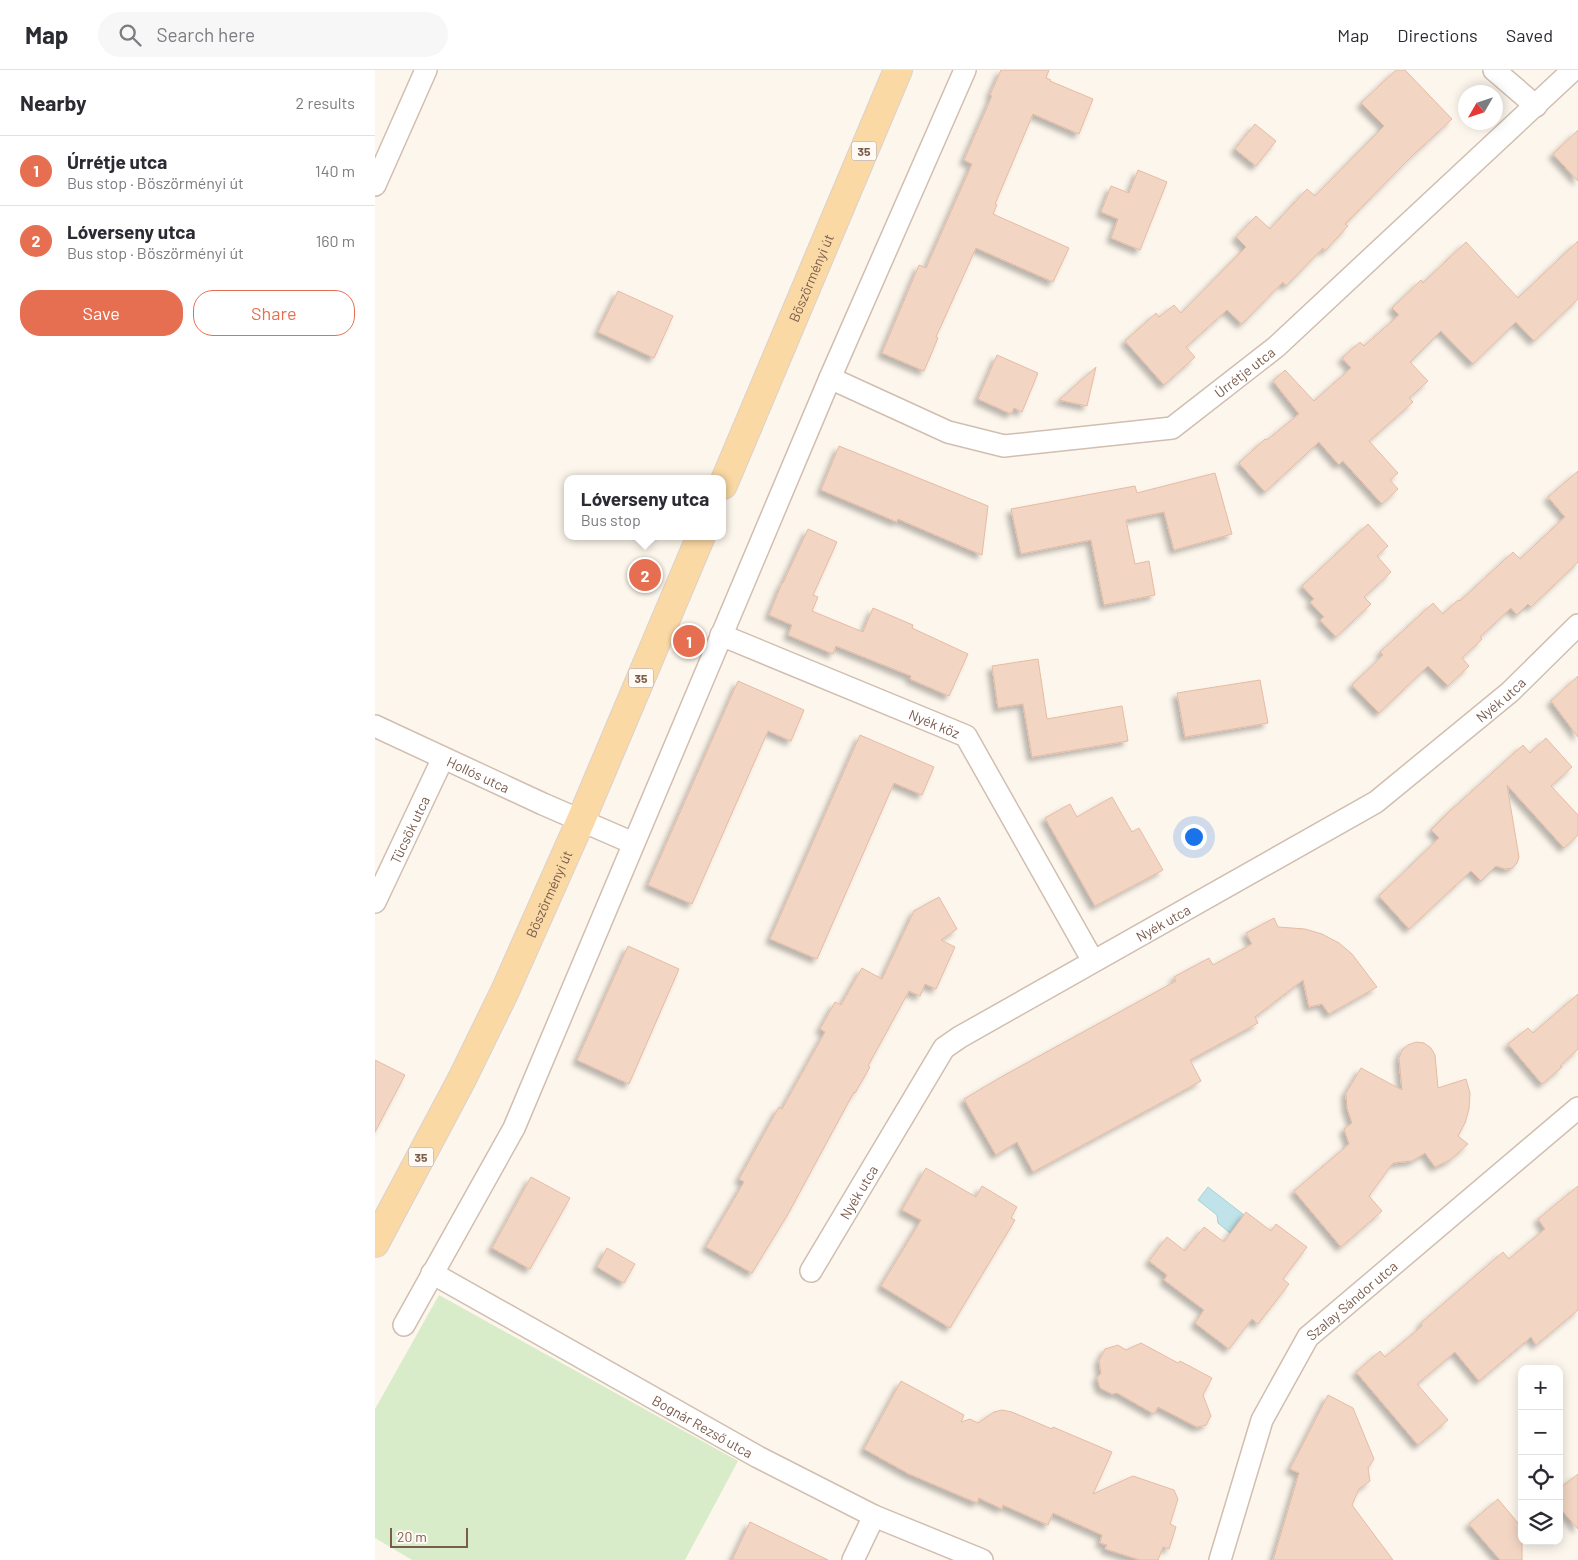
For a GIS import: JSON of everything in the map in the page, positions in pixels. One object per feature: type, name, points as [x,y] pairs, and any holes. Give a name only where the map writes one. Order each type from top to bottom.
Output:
[{"type":"main road","name":"Böszörményi út","points":[[726,478],[898,70]]},
{"type":"main road","name":"Böszörményi út","points":[[375,1243],[462,1080],[505,991],[581,820],[699,540]]},
{"type":"street","points":[[375,185],[426,70]]},
{"type":"street","points":[[404,1324],[514,1128],[830,378],[965,70]]},
{"type":"street","points":[[1494,70],[1536,106]]},
{"type":"street","name":"Úrrétje utca","points":[[830,378],[948,432],[1004,446],[1172,428],[1276,347],[1573,70]]},
{"type":"street","name":"Nyék utca","points":[[811,1271],[944,1048],[1093,961],[1375,802],[1510,692],[1578,626]]},
{"type":"street","name":"Nyék köz","points":[[721,635],[966,736],[1093,961]]},
{"type":"street","name":"Hollós utca","points":[[375,726],[633,843]]},
{"type":"street","name":"Tücsök utca","points":[[375,902],[443,758]]},
{"type":"street","name":"Szalay Sándor utca","points":[[1219,1560],[1262,1420],[1308,1337],[1578,1108]]},
{"type":"street","name":"Bognár Rezső utca","points":[[432,1273],[758,1457],[874,1516],[982,1560]]},
{"type":"street","points":[[853,1560],[874,1516]]},
{"type":"green space","points":[[439,1295],[738,1461],[685,1560],[412,1560],[375,1538],[375,1409]]},
{"type":"water","points":[[1208,1187],[1244,1215],[1230,1233],[1218,1223],[1217,1215],[1198,1200]]},
{"type":"building","points":[[1001,70],[1049,70],[1046,78],[1050,81],[1093,99],[1079,134],[1033,114],[995,204],[997,205],[993,214],[1069,248],[1053,282],[976,248],[936,337],[938,338],[924,371],[882,353],[919,265],[926,268],[972,164],[964,160],[992,96],[990,95]]},
{"type":"building","points":[[1396,70],[1405,70],[1452,119],[1412,156],[1345,224],[1348,226],[1325,251],[1323,248],[1286,286],[1283,282],[1242,324],[1227,310],[1186,347],[1195,357],[1164,385],[1125,341],[1156,313],[1159,317],[1174,305],[1181,313],[1246,247],[1236,237],[1256,216],[1270,229],[1307,189],[1315,196],[1384,126],[1361,103]]},
{"type":"building","points":[[1255,124],[1276,141],[1256,166],[1235,149]]},
{"type":"building","points":[[1578,130],[1578,181],[1553,154]]},
{"type":"building","points":[[1138,170],[1167,182],[1140,250],[1111,238],[1118,219],[1101,212],[1111,186],[1129,193]]},
{"type":"building","points":[[1578,241],[1578,299],[1534,341],[1516,322],[1473,364],[1441,331],[1410,362],[1428,381],[1409,398],[1413,402],[1369,441],[1398,473],[1390,480],[1398,489],[1382,504],[1343,461],[1339,465],[1319,442],[1265,492],[1239,463],[1265,439],[1267,440],[1299,414],[1273,381],[1285,370],[1314,401],[1351,368],[1342,358],[1360,342],[1364,346],[1399,315],[1392,308],[1421,280],[1423,283],[1466,242],[1518,298]]},
{"type":"building","points":[[618,291],[673,316],[654,358],[598,332]]},
{"type":"building","points":[[997,355],[1038,373],[1022,412],[1014,408],[1011,414],[978,399]]},
{"type":"building","points":[[1096,367],[1087,406],[1059,400]]},
{"type":"building","points":[[839,446],[988,506],[982,555],[898,519],[897,522],[821,490]]},
{"type":"building","points":[[1578,471],[1578,562],[1531,607],[1528,604],[1517,615],[1511,608],[1480,637],[1482,639],[1462,658],[1469,666],[1448,686],[1428,666],[1379,713],[1352,685],[1383,655],[1380,652],[1433,603],[1443,614],[1458,600],[1460,601],[1513,552],[1520,559],[1565,517],[1548,497]]},
{"type":"building","points":[[1215,473],[1232,534],[1174,550],[1164,512],[1126,520],[1135,564],[1149,561],[1155,595],[1104,605],[1091,540],[1021,554],[1011,509],[1135,486],[1137,493]]},
{"type":"building","points":[[1368,524],[1388,546],[1377,556],[1391,572],[1364,597],[1371,604],[1336,637],[1320,620],[1324,617],[1310,602],[1314,599],[1302,586]]},
{"type":"building","points":[[808,529],[837,542],[813,595],[818,597],[812,611],[863,632],[873,608],[913,625],[912,628],[968,654],[949,696],[910,679],[911,676],[836,646],[833,654],[788,635],[792,625],[769,615]]},
{"type":"building","points":[[1038,659],[1047,719],[1122,706],[1128,741],[1032,757],[1023,704],[998,708],[992,666]]},
{"type":"building","points":[[1578,676],[1578,737],[1551,701]]},
{"type":"building","points":[[1260,680],[1268,723],[1185,737],[1177,693]]},
{"type":"building","points":[[738,681],[804,710],[791,741],[768,731],[692,904],[648,885]]},
{"type":"building","points":[[860,735],[934,767],[922,795],[894,783],[817,959],[770,939]]},
{"type":"building","points":[[1546,738],[1572,767],[1551,786],[1578,815],[1578,835],[1564,848],[1507,785],[1519,857],[1517,863],[1512,868],[1505,869],[1496,866],[1481,881],[1471,871],[1409,929],[1379,896],[1439,838],[1431,830],[1450,811],[1523,745],[1530,753]]},
{"type":"building","points":[[1112,797],[1132,832],[1139,828],[1163,870],[1095,906],[1045,818],[1070,804],[1077,817]]},
{"type":"building","points":[[939,897],[957,929],[941,940],[955,947],[936,989],[925,984],[920,996],[909,991],[868,1066],[870,1067],[854,1092],[788,1214],[752,1273],[706,1247],[744,1182],[739,1179],[779,1107],[782,1109],[825,1032],[820,1029],[835,1002],[841,1005],[862,968],[882,979],[914,911]]},
{"type":"building","points":[[1274,918],[1278,927],[1305,929],[1322,934],[1339,943],[1352,954],[1377,987],[1329,1014],[1322,1004],[1309,1007],[1303,980],[1255,1017],[1258,1023],[1190,1060],[1201,1081],[1033,1172],[1017,1142],[996,1155],[964,1099],[1176,981],[1174,977],[1209,958],[1213,965],[1252,944],[1246,933]]},
{"type":"building","points":[[628,946],[679,969],[629,1084],[577,1060]]},
{"type":"building","points":[[1578,994],[1578,1049],[1560,1066],[1562,1067],[1542,1084],[1508,1044],[1528,1028],[1533,1033]]},
{"type":"building","points":[[1416,1042],[1424,1043],[1431,1048],[1435,1055],[1438,1088],[1466,1079],[1470,1093],[1469,1109],[1465,1123],[1458,1136],[1468,1144],[1450,1160],[1435,1167],[1425,1153],[1412,1161],[1393,1163],[1369,1196],[1382,1211],[1341,1247],[1294,1191],[1349,1144],[1344,1129],[1352,1123],[1347,1108],[1346,1093],[1361,1068],[1402,1090],[1399,1058],[1402,1050]]},
{"type":"building","points":[[375,1060],[405,1075],[375,1132]]},
{"type":"building","points":[[926,1168],[976,1197],[982,1186],[1017,1207],[1011,1218],[1015,1220],[950,1328],[881,1286],[921,1220],[902,1210]]},
{"type":"building","points":[[531,1177],[570,1198],[530,1269],[492,1248]]},
{"type":"building","points":[[1578,1186],[1578,1310],[1536,1345],[1531,1337],[1479,1381],[1455,1352],[1417,1384],[1448,1420],[1418,1445],[1356,1372],[1380,1351],[1385,1357],[1503,1252],[1509,1259],[1545,1229],[1538,1219]]},
{"type":"building","points":[[1246,1212],[1271,1231],[1276,1224],[1307,1247],[1283,1279],[1289,1284],[1258,1324],[1252,1319],[1229,1349],[1195,1323],[1204,1310],[1164,1280],[1167,1275],[1149,1261],[1167,1237],[1185,1251],[1204,1227],[1224,1242]]},
{"type":"building","points":[[607,1248],[635,1264],[624,1283],[597,1267]]},
{"type":"building","points":[[1141,1343],[1178,1363],[1180,1361],[1212,1378],[1203,1395],[1211,1416],[1206,1425],[1197,1427],[1158,1407],[1154,1414],[1117,1393],[1112,1394],[1100,1388],[1097,1378],[1101,1373],[1099,1361],[1105,1349],[1118,1345],[1126,1350]]},
{"type":"building","points":[[901,1381],[964,1415],[961,1422],[970,1419],[978,1423],[994,1412],[1002,1410],[1012,1412],[1052,1429],[1053,1427],[1112,1452],[1093,1494],[1133,1476],[1174,1490],[1178,1499],[1170,1524],[1176,1527],[1169,1549],[1163,1547],[1158,1560],[1140,1560],[1105,1549],[1107,1545],[1100,1543],[1102,1535],[1053,1513],[1048,1525],[1003,1505],[1002,1509],[979,1498],[977,1503],[909,1474],[864,1449]]},
{"type":"building","points":[[1328,1395],[1353,1408],[1374,1459],[1368,1468],[1370,1481],[1359,1489],[1352,1505],[1393,1560],[1273,1560],[1299,1473],[1290,1469]]},
{"type":"building","points":[[1578,1474],[1578,1529],[1563,1512],[1563,1486]]},
{"type":"building","points":[[1498,1499],[1518,1523],[1518,1545],[1522,1545],[1522,1560],[1500,1560],[1469,1524]]},
{"type":"building","points":[[750,1522],[828,1560],[732,1560]]},
{"type":"place","name":"Lóverseny utca","points":[[645,575]]},
{"type":"place","name":"Úrrétje utca","points":[[689,641]]}]
